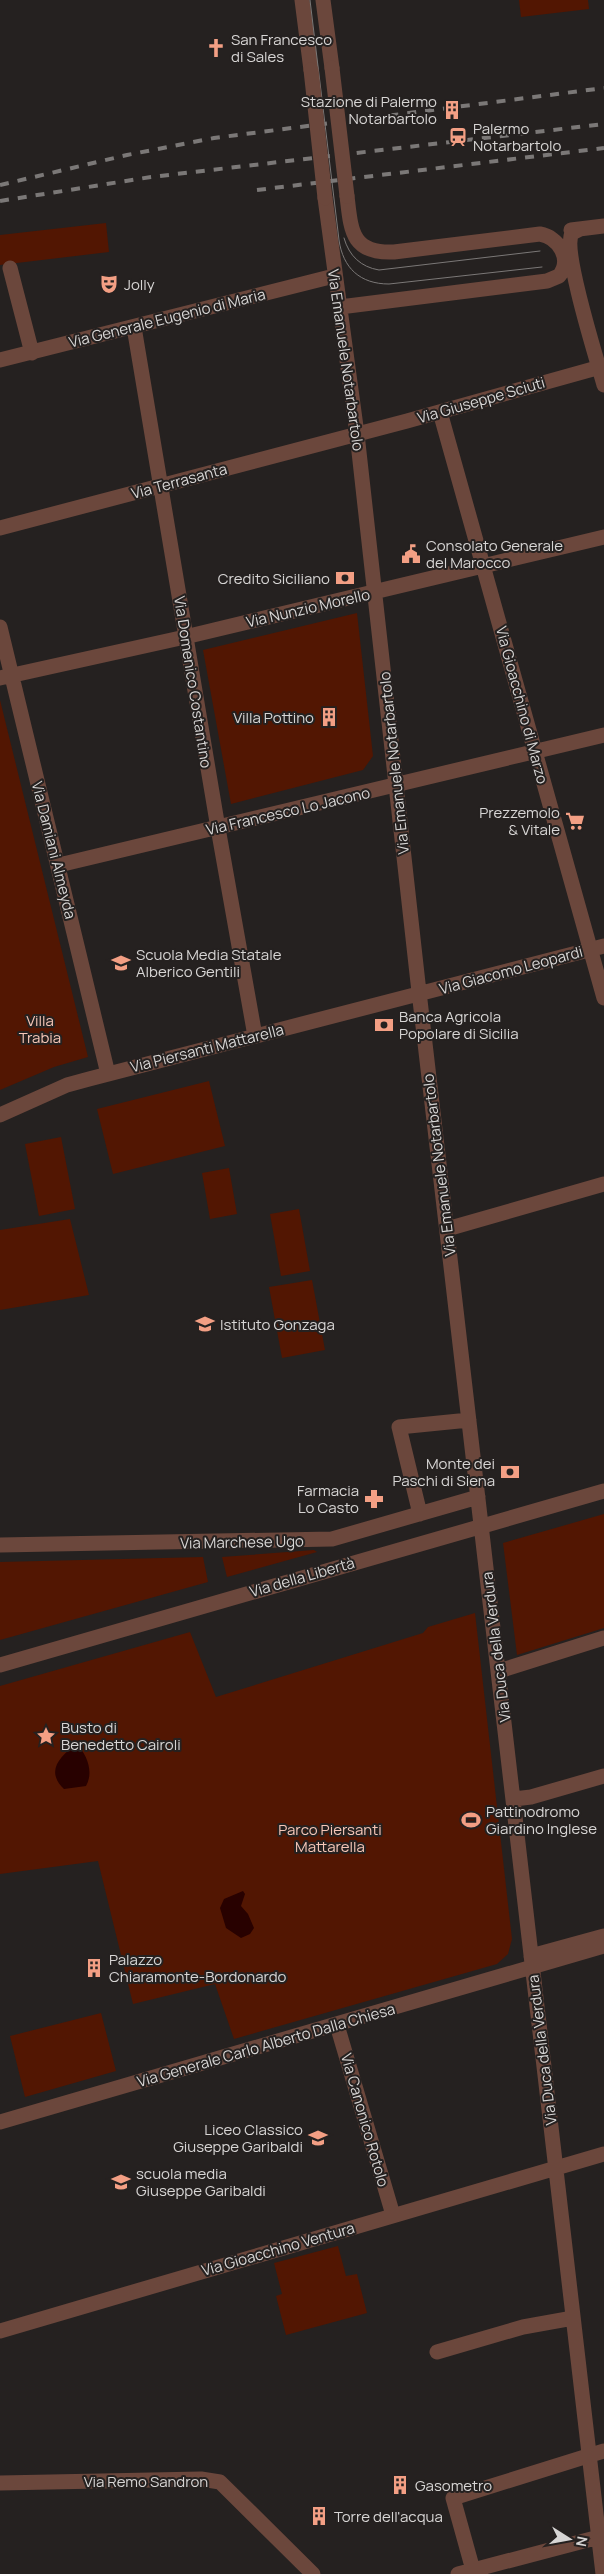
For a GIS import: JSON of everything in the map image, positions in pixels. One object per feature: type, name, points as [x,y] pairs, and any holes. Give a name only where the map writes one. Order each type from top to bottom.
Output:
[{"type":"street","name":"Via Emanuele Notarbartolo","points":[[302,0],[334,276],[357,434],[419,994],[482,1526]]},
{"type":"street","points":[[323,0],[353,234],[362,245],[375,252],[394,252],[604,226]]},
{"type":"street","points":[[580,229],[572,233],[569,240],[582,303],[602,367],[604,385]]},
{"type":"street","points":[[540,234],[552,238],[558,244],[564,263],[559,276],[547,281]]},
{"type":"street","points":[[10,268],[32,352]]},
{"type":"street","name":"Via Generale Eugenio di Maria","points":[[0,360],[334,276]]},
{"type":"street","points":[[340,307],[547,281],[559,281],[568,285],[582,303]]},
{"type":"street","name":"Via Domenico Costantino","points":[[134,327],[185,637],[256,1036]]},
{"type":"street","name":"Via Giuseppe Sciuti","points":[[357,434],[602,367]]},
{"type":"street","name":"Via Gioacchino di Marzo","points":[[440,412],[485,566],[535,751],[597,948],[604,998]]},
{"type":"street","name":"Via Terrasanta","points":[[0,528],[357,434]]},
{"type":"street","name":"Via Nunzio Morello","points":[[6,677],[185,637],[604,537]]},
{"type":"street","name":"Via Damiani Almeyda","points":[[0,627],[6,677],[58,865],[108,1074]]},
{"type":"street","name":"Via Francesco Lo Jacono","points":[[58,865],[604,735]]},
{"type":"street","name":"Via Giacomo Leopardi","points":[[419,994],[597,948]]},
{"type":"street","name":"Via Piersanti Mattarella","points":[[0,1115],[67,1085],[419,994]]},
{"type":"street","points":[[447,1229],[604,1184]]},
{"type":"street","points":[[420,1514],[399,1427],[469,1420]]},
{"type":"street","name":"Via della Libertà","points":[[0,1665],[604,1491]]},
{"type":"street","name":"Via Marchese Ugo","points":[[0,1545],[332,1539],[478,1497]]},
{"type":"street","name":"Via Duca della Verdura","points":[[482,1526],[603,2574]]},
{"type":"street","points":[[499,1671],[604,1638]]},
{"type":"street","points":[[514,1799],[530,1797],[604,1776]]},
{"type":"street","points":[[532,1962],[604,1936]]},
{"type":"street","points":[[532,1962],[604,1946]]},
{"type":"street","name":"Via Generale Carlo Alberto Dalla Chiesa","points":[[0,2122],[338,2025],[532,1962]]},
{"type":"street","name":"Via Canonico Rotolo","points":[[338,2025],[393,2215]]},
{"type":"street","name":"Via Gioacchino Ventura","points":[[0,2331],[604,2154]]},
{"type":"street","points":[[437,2352],[524,2327],[573,2318]]},
{"type":"street","points":[[598,2538],[466,2572],[453,2498],[604,2450]]},
{"type":"street","name":"Via Remo Sandron","points":[[0,2483],[201,2478],[220,2482],[313,2574]]},
{"type":"green space","points":[[519,0],[588,0],[589,9],[521,17]]},
{"type":"green space","points":[[106,223],[109,252],[0,265],[0,235]]},
{"type":"green space","points":[[357,613],[373,756],[363,770],[231,804],[203,650]]},
{"type":"green space","name":"Villa Trabia","points":[[0,700],[88,1057],[54,1067],[0,1090]]},
{"type":"green space","points":[[209,1081],[225,1146],[113,1174],[97,1109]]},
{"type":"green space","points":[[61,1137],[75,1209],[39,1216],[25,1144]]},
{"type":"green space","points":[[229,1168],[237,1214],[210,1219],[202,1173]]},
{"type":"green space","points":[[299,1209],[310,1271],[281,1276],[270,1214]]},
{"type":"green space","points":[[70,1219],[89,1295],[0,1310],[0,1230]]},
{"type":"green space","points":[[312,1280],[325,1350],[282,1358],[269,1287]]},
{"type":"green space","points":[[604,1514],[604,1628],[517,1655],[503,1543]]},
{"type":"green space","points":[[314,1550],[317,1552],[227,1577],[222,1557]]},
{"type":"green space","points":[[203,1557],[208,1582],[0,1640],[0,1562]]},
{"type":"green space","name":"Parco Piersanti Mattarella","points":[[475,1613],[512,1939],[508,1954],[497,1964],[234,2039],[215,1984],[133,2004],[98,1861],[0,1874],[0,1686],[190,1632],[216,1697],[423,1633],[428,1627]]},
{"type":"green space","points":[[101,2013],[116,2071],[25,2097],[10,2036]]},
{"type":"green space","points":[[338,2246],[346,2276],[357,2274],[367,2313],[286,2335],[276,2296],[282,2294],[274,2263]]},
{"type":"shaded area","points":[[77,1744],[84,1753],[88,1764],[88,1781],[86,1786],[64,1789],[58,1782],[55,1770],[60,1759]]},
{"type":"shaded area","points":[[243,1891],[245,1894],[241,1906],[248,1914],[254,1928],[250,1934],[241,1938],[226,1928],[220,1908],[224,1899]]},
{"type":"tram line","points":[[310,0],[339,240],[344,259],[349,266],[361,277],[370,281],[389,284],[542,267]]},
{"type":"tram line","points":[[344,238],[349,250],[357,260],[373,269],[379,270],[540,251]]},
{"type":"railway","points":[[0,185],[127,155],[214,138],[604,88]]},
{"type":"railway","points":[[0,201],[151,177],[604,124]]},
{"type":"railway","points":[[257,190],[604,148]]},
{"type":"place","name":"San Francesco di Sales","points":[[216,48]]},
{"type":"place","name":"Stazione di Palermo Notarbartolo","points":[[452,110]]},
{"type":"place","name":"Palermo Notarbartolo","points":[[458,137]]},
{"type":"place","name":"Jolly","points":[[109,284]]},
{"type":"place","name":"Consolato Generale del Marocco","points":[[411,554]]},
{"type":"place","name":"Credito Siciliano","points":[[345,578]]},
{"type":"place","name":"Villa Pottino","points":[[329,717]]},
{"type":"place","name":"Prezzemolo & Vitale","points":[[575,821]]},
{"type":"place","name":"Scuola Media Statale Alberico Gentili","points":[[121,963]]},
{"type":"place","name":"Banca Agricola Popolare di Sicilia","points":[[384,1025]]},
{"type":"place","name":"Istituto Gonzaga","points":[[205,1324]]},
{"type":"place","name":"Monte dei Paschi di Siena","points":[[510,1472]]},
{"type":"place","name":"Farmacia Lo Casto","points":[[374,1499]]},
{"type":"place","name":"Busto di Benedetto Cairoli","points":[[46,1736]]},
{"type":"place","name":"Pattinodromo Giardino Inglese","points":[[471,1820]]},
{"type":"place","name":"Palazzo Chiaramonte-Bordonardo","points":[[94,1968]]},
{"type":"place","name":"Liceo Classico Giuseppe Garibaldi","points":[[318,2138]]},
{"type":"place","name":"scuola media Giuseppe Garibaldi","points":[[121,2182]]},
{"type":"place","name":"Gasometro","points":[[400,2485]]},
{"type":"place","name":"Torre dell'acqua","points":[[319,2516]]}]
